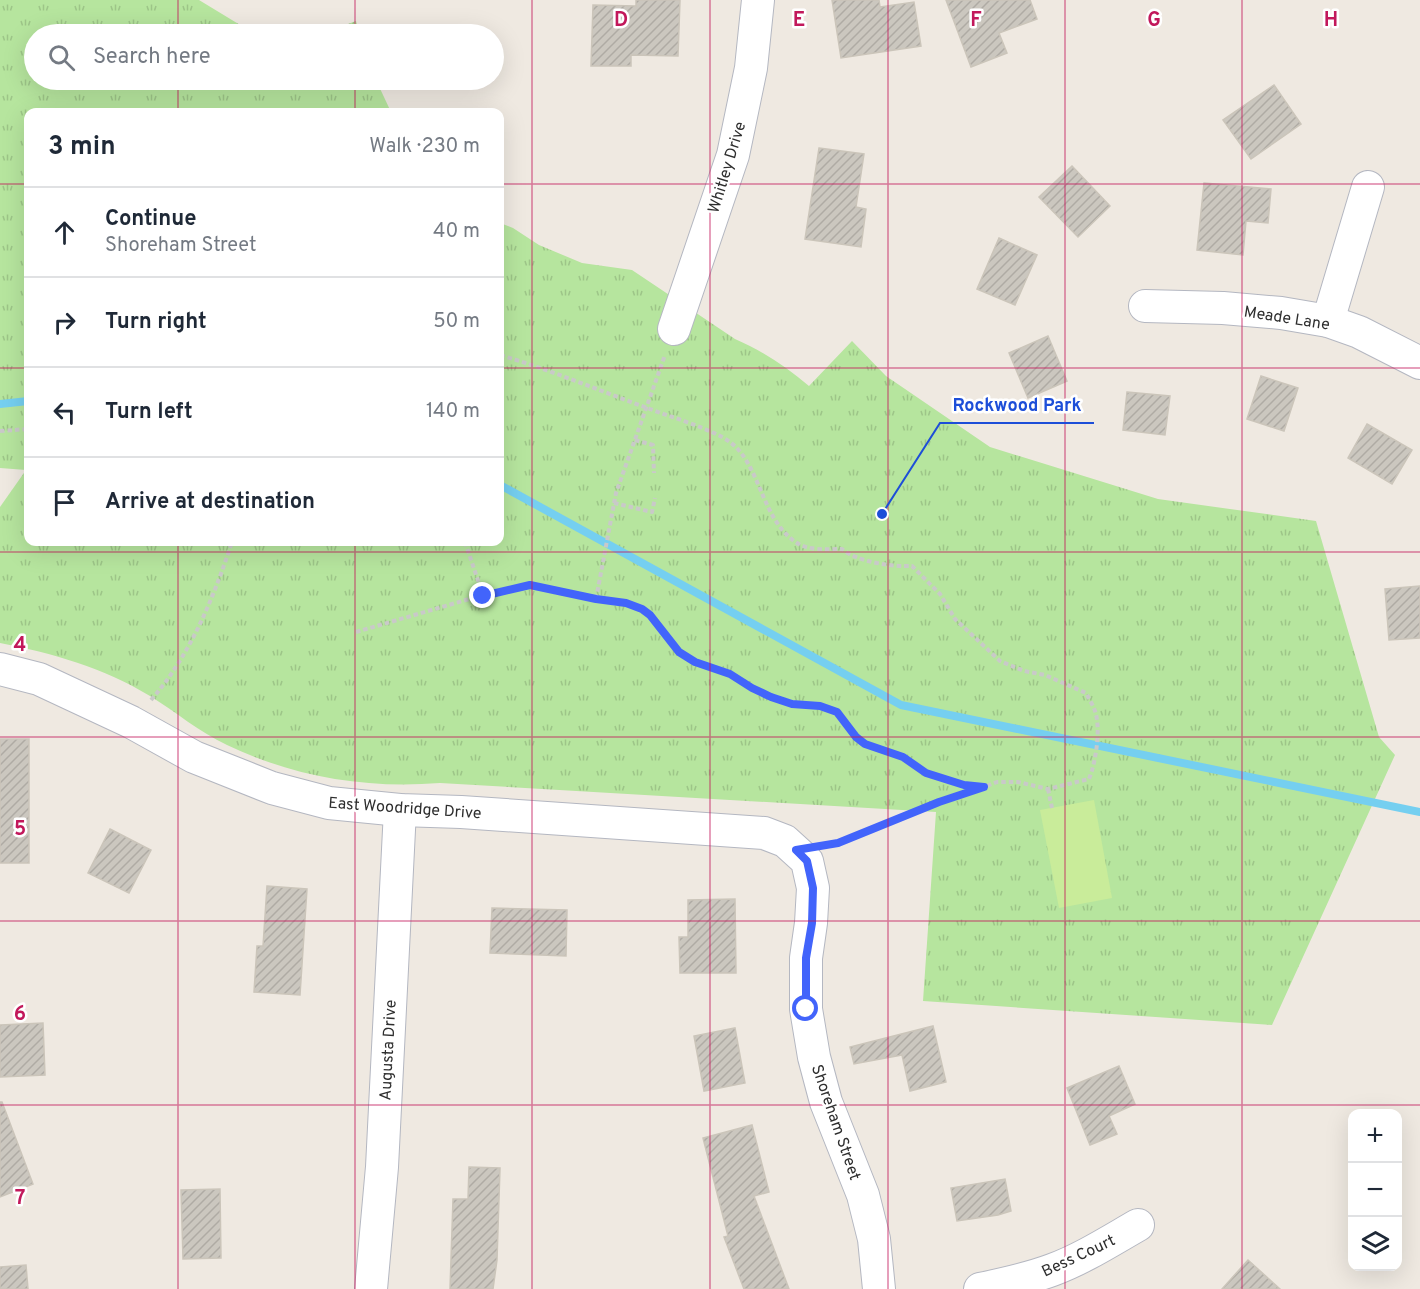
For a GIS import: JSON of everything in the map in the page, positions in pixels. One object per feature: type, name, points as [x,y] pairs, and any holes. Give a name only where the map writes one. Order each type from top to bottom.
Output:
[{"type":"street","name":"Whitley Drive","points":[[674,329],[733,155],[752,68],[758,0]]},
{"type":"street","points":[[1328,321],[1368,187]]},
{"type":"street","name":"Meade Lane","points":[[1146,306],[1223,308],[1281,313],[1328,321],[1359,332],[1420,363]]},
{"type":"street","name":"East Woodridge Drive","points":[[0,669],[39,679],[131,722],[194,757],[272,788],[330,803],[399,810],[472,812],[764,833],[785,841],[796,850]]},
{"type":"street","name":"Augusta Drive","points":[[371,1289],[382,1167],[399,810]]},
{"type":"street","name":"Shoreham Street","points":[[796,850],[807,861],[813,888],[812,923],[806,958],[806,1009],[814,1057],[826,1102],[863,1195],[874,1239],[879,1289]]},
{"type":"street","name":"Bess Court","points":[[980,1289],[1012,1283],[1052,1270],[1138,1225]]},
{"type":"path","points":[[596,599],[616,493],[674,329]]},
{"type":"path","points":[[504,356],[536,365],[730,442],[745,458],[764,501],[774,517],[798,544],[818,549],[842,549],[858,558],[897,567],[912,566],[940,594],[955,619],[1000,661],[1064,682],[1086,693],[1096,713],[1098,726],[1094,766],[1089,779],[1048,789],[1018,782],[997,782],[939,802],[838,843],[796,850]]},
{"type":"path","points":[[0,431],[24,429]]},
{"type":"path","points":[[636,440],[653,445],[654,473]]},
{"type":"path","points":[[614,503],[652,512],[655,498]]},
{"type":"path","points":[[131,722],[168,680],[185,655],[214,595],[231,546]]},
{"type":"path","points":[[466,546],[483,596]]},
{"type":"path","points":[[356,632],[530,585],[626,603],[650,615],[679,652],[695,662],[730,674],[771,697],[792,704],[820,706],[837,712],[856,737],[865,744],[903,757],[926,773],[964,785],[984,787]]},
{"type":"path","points":[[1048,789],[1052,808]]},
{"type":"green space","points":[[0,0],[199,0],[239,24],[24,24],[24,90],[381,90],[389,108],[24,108],[24,470],[0,468]]},
{"type":"green space","points":[[504,225],[539,245],[582,263],[632,270],[735,339],[774,360],[809,386],[852,341],[886,376],[990,447],[1158,499],[1316,521],[1379,737],[1395,755],[1272,1025],[923,1001],[936,812],[440,783],[385,784],[331,778],[278,765],[217,740],[150,696],[114,677],[58,657],[0,643],[0,507],[24,473],[24,546],[504,546]]},
{"type":"green space","points":[[1094,800],[1112,898],[1059,908],[1040,810]]},
{"type":"building","points":[[636,0],[680,0],[678,56],[631,55],[631,66],[591,66],[593,5],[636,6]]},
{"type":"building","points":[[832,0],[879,0],[880,7],[914,2],[921,46],[841,58]]},
{"type":"building","points":[[946,0],[1030,0],[1037,19],[999,33],[1007,53],[971,67]]},
{"type":"building","points":[[1274,85],[1301,124],[1251,159],[1223,120]]},
{"type":"building","points":[[819,148],[864,154],[856,207],[866,209],[861,247],[805,239]]},
{"type":"building","points":[[1072,166],[1110,206],[1078,237],[1039,197]]},
{"type":"building","points":[[1204,183],[1271,189],[1268,223],[1246,221],[1243,255],[1197,250]]},
{"type":"building","points":[[999,238],[1037,255],[1015,305],[977,289]]},
{"type":"building","points":[[1048,336],[1067,381],[1028,398],[1009,353]]},
{"type":"building","points":[[1261,376],[1298,388],[1284,431],[1247,419]]},
{"type":"building","points":[[1127,392],[1170,396],[1165,435],[1123,430]]},
{"type":"building","points":[[1367,424],[1412,450],[1392,484],[1348,458]]},
{"type":"building","points":[[1420,586],[1420,638],[1389,640],[1385,589]]},
{"type":"building","points":[[0,739],[29,739],[29,863],[0,863]]},
{"type":"building","points":[[110,829],[151,850],[129,893],[88,873]]},
{"type":"building","points":[[267,886],[307,889],[300,995],[254,992],[257,946],[263,946]]},
{"type":"building","points":[[735,899],[736,973],[680,973],[679,937],[688,937],[688,900]]},
{"type":"building","points":[[492,908],[567,910],[566,956],[490,953]]},
{"type":"building","points":[[43,1023],[45,1075],[0,1077],[0,1025]]},
{"type":"building","points":[[933,1026],[946,1082],[910,1091],[902,1055],[854,1064],[850,1047]]},
{"type":"building","points":[[735,1028],[745,1083],[704,1091],[694,1036]]},
{"type":"building","points":[[1119,1066],[1135,1104],[1109,1116],[1117,1134],[1090,1145],[1067,1088]]},
{"type":"building","points":[[0,1102],[2,1102],[33,1184],[0,1197]]},
{"type":"building","points":[[752,1125],[769,1192],[754,1196],[789,1289],[744,1289],[724,1237],[728,1236],[703,1138]]},
{"type":"building","points":[[469,1167],[500,1168],[497,1260],[493,1289],[450,1289],[453,1199],[468,1199]]},
{"type":"building","points":[[1005,1179],[1011,1211],[957,1221],[951,1188]]},
{"type":"building","points":[[220,1189],[221,1258],[183,1259],[181,1190]]},
{"type":"building","points":[[1248,1260],[1280,1289],[1222,1289]]},
{"type":"building","points":[[26,1265],[28,1289],[0,1289],[0,1267]]},
{"type":"waterway","points":[[0,404],[24,401]]},
{"type":"waterway","points":[[504,487],[901,705],[1420,812]]},
{"type":"place","name":"Rockwood Park","points":[[882,514]]},
{"type":"route","points":[[483,596],[530,585],[626,603],[642,609],[650,615],[679,652],[695,662],[730,674],[771,697],[792,704],[820,706],[837,712],[856,737],[865,744],[903,757],[926,773],[964,785],[984,787],[939,802],[838,843],[796,850],[807,861],[813,888],[812,923],[806,958],[806,1009]]}]
